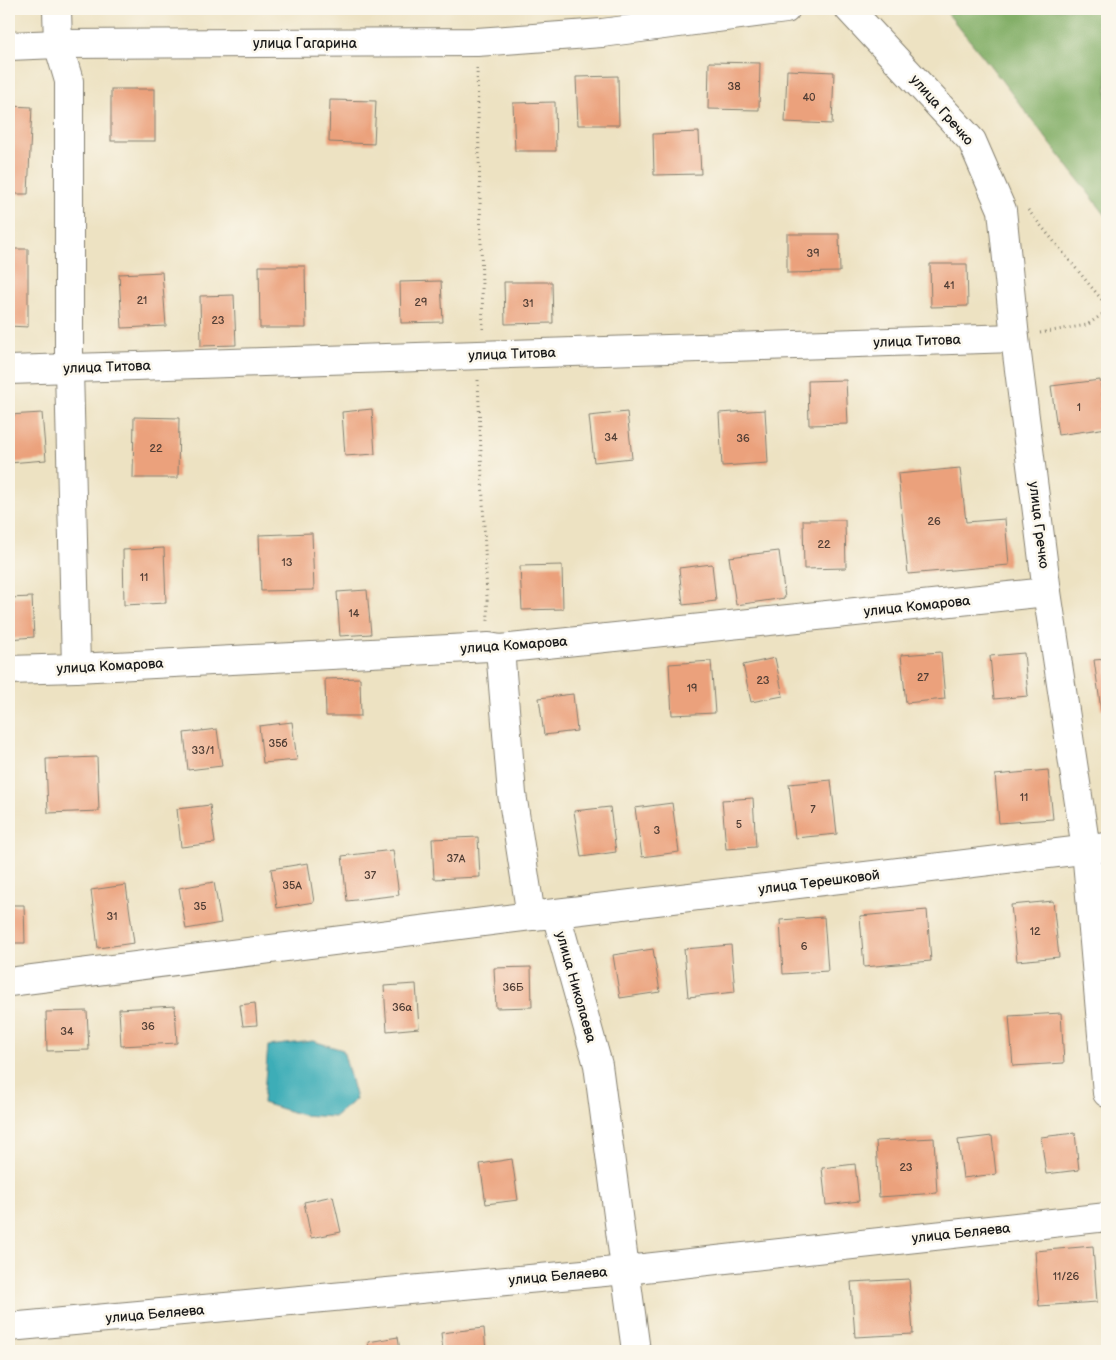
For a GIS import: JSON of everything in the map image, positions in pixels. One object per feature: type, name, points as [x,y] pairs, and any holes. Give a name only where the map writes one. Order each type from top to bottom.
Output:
[{"type":"street","points":[[57,9],[58,44],[69,81],[69,368],[76,668]]},
{"type":"street","name":"улица Гагарина","points":[[9,46],[58,44],[477,42],[602,33],[786,9]]},
{"type":"street","name":"улица Гречко","points":[[849,9],[972,141],[1002,210],[1015,338],[1047,592],[1097,848],[1107,1093]]},
{"type":"street","name":"улица Титова","points":[[9,370],[1015,338]]},
{"type":"street","name":"улица Комарова","points":[[9,670],[494,648],[1047,592]]},
{"type":"street","name":"улица Николаева","points":[[494,648],[512,794],[543,915],[598,1065],[636,1351]]},
{"type":"street","name":"улица Терешковой","points":[[9,982],[1097,848]]},
{"type":"street","name":"улица Беляева","points":[[9,1327],[626,1270],[1107,1217]]},
{"type":"path","points":[[477,42],[481,355],[494,648]]},
{"type":"path","points":[[1027,209],[1107,306]]},
{"type":"path","points":[[1015,338],[1086,325],[1107,311]]},
{"type":"green space","points":[[944,9],[1107,9],[1107,217],[989,64]]},
{"type":"water","points":[[313,1041],[343,1050],[356,1099],[334,1117],[302,1115],[263,1103],[268,1046]]},
{"type":"building","points":[[709,62],[760,63],[759,110],[708,109]]},
{"type":"building","points":[[787,70],[834,72],[832,124],[785,122]]},
{"type":"building","points":[[618,76],[619,125],[578,125],[576,77]]},
{"type":"building","points":[[111,89],[155,89],[155,141],[111,141]]},
{"type":"building","points":[[330,100],[376,101],[374,144],[329,142]]},
{"type":"building","points":[[555,102],[556,151],[515,151],[513,103]]},
{"type":"building","points":[[9,106],[32,107],[28,194],[9,194]]},
{"type":"building","points":[[699,132],[701,174],[654,175],[653,134]]},
{"type":"building","points":[[787,234],[839,234],[840,272],[787,273]]},
{"type":"building","points":[[9,249],[28,249],[28,327],[9,326]]},
{"type":"building","points":[[930,264],[967,264],[968,306],[931,307]]},
{"type":"building","points":[[259,266],[305,266],[306,328],[260,328]]},
{"type":"building","points":[[162,272],[166,326],[122,328],[119,274]]},
{"type":"building","points":[[441,281],[443,322],[401,323],[400,282]]},
{"type":"building","points":[[504,282],[552,282],[553,323],[505,324]]},
{"type":"building","points":[[234,295],[236,345],[201,346],[200,296]]},
{"type":"building","points":[[846,380],[848,424],[809,425],[808,381]]},
{"type":"building","points":[[1100,380],[1107,428],[1058,435],[1051,386]]},
{"type":"building","points":[[372,409],[375,454],[345,456],[342,412]]},
{"type":"building","points":[[765,410],[768,463],[722,466],[719,413]]},
{"type":"building","points":[[627,412],[632,458],[594,462],[589,416]]},
{"type":"building","points":[[42,413],[46,460],[9,463],[9,415]]},
{"type":"building","points":[[134,417],[179,418],[178,478],[133,478]]},
{"type":"building","points":[[960,468],[966,522],[1005,519],[1009,565],[908,574],[898,474]]},
{"type":"building","points":[[803,520],[845,520],[846,568],[804,569]]},
{"type":"building","points":[[312,533],[314,590],[261,591],[259,535]]},
{"type":"building","points":[[164,548],[166,603],[124,605],[123,550]]},
{"type":"building","points":[[779,551],[785,598],[736,605],[729,557]]},
{"type":"building","points":[[712,564],[716,601],[683,605],[679,568]]},
{"type":"building","points":[[562,565],[563,609],[522,610],[520,566]]},
{"type":"building","points":[[367,590],[371,634],[340,636],[337,592]]},
{"type":"building","points":[[32,597],[34,637],[9,639],[9,598]]},
{"type":"building","points":[[941,652],[945,699],[906,703],[901,655]]},
{"type":"building","points":[[1024,653],[1028,696],[994,699],[990,656]]},
{"type":"building","points":[[775,658],[783,696],[751,702],[743,665]]},
{"type":"building","points":[[1107,659],[1107,709],[1101,710],[1094,660]]},
{"type":"building","points":[[711,661],[715,713],[672,715],[669,664]]},
{"type":"building","points":[[360,678],[361,716],[326,716],[325,679]]},
{"type":"building","points":[[573,694],[577,731],[544,735],[539,698]]},
{"type":"building","points":[[292,722],[297,760],[263,763],[259,726]]},
{"type":"building","points":[[217,729],[222,766],[188,770],[184,733]]},
{"type":"building","points":[[97,757],[99,811],[48,813],[46,759]]},
{"type":"building","points":[[1048,770],[1053,819],[999,823],[995,775]]},
{"type":"building","points":[[831,780],[837,834],[795,838],[789,784]]},
{"type":"building","points":[[753,798],[756,847],[726,849],[722,800]]},
{"type":"building","points":[[672,803],[679,852],[642,857],[635,808]]},
{"type":"building","points":[[210,805],[215,843],[181,847],[177,809]]},
{"type":"building","points":[[610,807],[616,852],[581,857],[574,811]]},
{"type":"building","points":[[478,837],[480,877],[434,879],[432,839]]},
{"type":"building","points":[[393,850],[399,895],[347,901],[342,856]]},
{"type":"building","points":[[308,863],[314,902],[277,908],[271,869]]},
{"type":"building","points":[[214,882],[221,923],[186,929],[179,888]]},
{"type":"building","points":[[126,885],[134,943],[98,948],[91,890]]},
{"type":"building","points":[[1053,901],[1059,957],[1017,961],[1011,905]]},
{"type":"building","points":[[9,905],[24,905],[25,943],[9,943]]},
{"type":"building","points":[[927,910],[931,961],[864,967],[860,916]]},
{"type":"building","points":[[824,917],[828,971],[783,974],[780,920]]},
{"type":"building","points":[[731,945],[735,992],[688,997],[684,949]]},
{"type":"building","points":[[653,949],[660,992],[620,998],[613,955]]},
{"type":"building","points":[[531,967],[532,1007],[496,1008],[494,968]]},
{"type":"building","points":[[416,984],[419,1028],[387,1031],[384,986]]},
{"type":"building","points":[[255,1003],[257,1025],[243,1026],[240,1005]]},
{"type":"building","points":[[175,1006],[177,1043],[121,1046],[119,1009]]},
{"type":"building","points":[[87,1011],[89,1050],[47,1051],[46,1012]]},
{"type":"building","points":[[1061,1013],[1064,1063],[1013,1066],[1009,1016]]},
{"type":"building","points":[[10,1022],[12,1053],[9,1053]]},
{"type":"building","points":[[1075,1133],[1079,1170],[1046,1174],[1041,1137]]},
{"type":"building","points":[[992,1136],[996,1174],[963,1178],[958,1140]]},
{"type":"building","points":[[934,1138],[937,1193],[879,1197],[876,1141]]},
{"type":"building","points":[[512,1159],[518,1200],[486,1204],[480,1164]]},
{"type":"building","points":[[855,1164],[859,1201],[826,1205],[822,1168]]},
{"type":"building","points":[[333,1196],[341,1232],[311,1238],[304,1202]]},
{"type":"building","points":[[1093,1246],[1097,1302],[1039,1306],[1035,1251]]},
{"type":"building","points":[[909,1279],[913,1334],[855,1337],[851,1282]]},
{"type":"building","points":[[484,1328],[486,1351],[443,1351],[441,1333]]},
{"type":"building","points":[[398,1337],[400,1351],[369,1351],[368,1342]]}]
